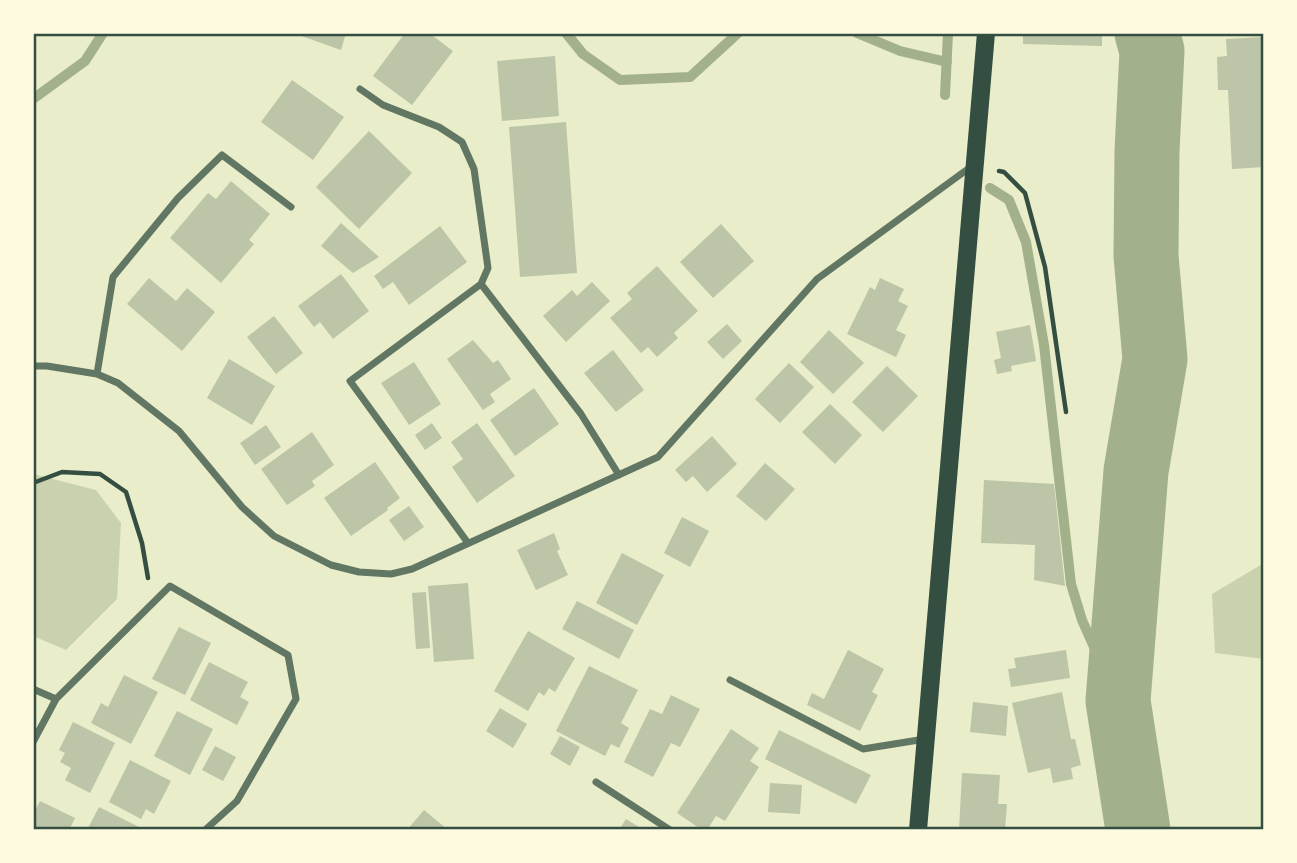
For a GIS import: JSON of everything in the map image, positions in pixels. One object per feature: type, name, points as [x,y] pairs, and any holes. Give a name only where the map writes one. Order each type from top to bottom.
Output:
[{"type":"main road","points":[[918,830],[986,33]]},
{"type":"street","points":[[360,89],[383,104],[439,127],[462,142],[474,169],[488,268],[481,284],[350,382],[468,543]]},
{"type":"street","points":[[97,374],[113,277],[178,198],[222,155],[291,207]]},
{"type":"street","points":[[33,366],[97,374],[118,383],[179,431],[242,507],[274,536],[331,565],[359,572],[391,573],[412,569],[658,457],[817,279],[975,164]]},
{"type":"street","points":[[481,284],[581,414],[619,475]]},
{"type":"street","points":[[33,742],[56,699],[170,586],[288,655],[296,699],[237,801],[205,830]]},
{"type":"street","points":[[730,680],[863,749],[926,739]]},
{"type":"street","points":[[33,689],[56,699]]},
{"type":"street","points":[[596,782],[670,830]]},
{"type":"path","points":[[975,164],[1004,172],[1025,193],[1045,267],[1066,412]]},
{"type":"path","points":[[33,483],[62,472],[100,474],[125,492],[142,543],[153,603]]},
{"type":"green space","points":[[33,474],[96,490],[121,523],[117,599],[66,650],[33,636]]},
{"type":"green space","points":[[1264,563],[1264,659],[1215,653],[1212,594]]},
{"type":"building","points":[[293,33],[346,33],[341,50]]},
{"type":"building","points":[[405,33],[429,33],[453,51],[412,105],[373,76]]},
{"type":"building","points":[[1023,33],[1102,33],[1102,46],[1023,44]]},
{"type":"building","points":[[1264,37],[1264,72],[1261,72],[1264,93],[1264,167],[1232,169],[1228,90],[1218,90],[1217,57],[1227,56],[1226,39]]},
{"type":"building","points":[[555,56],[559,116],[502,121],[497,61]]},
{"type":"building","points":[[292,80],[344,117],[313,160],[261,122]]},
{"type":"building","points":[[566,122],[577,273],[520,277],[509,127]]},
{"type":"building","points":[[369,131],[412,173],[359,229],[316,187]]},
{"type":"building","points":[[231,181],[270,214],[249,240],[254,244],[221,283],[170,238],[208,193],[216,199]]},
{"type":"building","points":[[341,223],[379,257],[353,273],[321,246]]},
{"type":"building","points":[[721,224],[754,261],[713,298],[680,262]]},
{"type":"building","points":[[440,226],[467,262],[409,305],[393,282],[383,289],[374,276]]},
{"type":"building","points":[[657,266],[698,311],[674,333],[678,338],[657,357],[648,347],[641,353],[610,318],[632,299],[627,293]]},
{"type":"building","points":[[341,274],[369,311],[333,339],[320,322],[314,327],[298,306]]},
{"type":"building","points":[[149,278],[176,301],[187,288],[215,312],[182,351],[127,304]]},
{"type":"building","points":[[880,278],[904,289],[898,301],[908,306],[896,330],[906,335],[896,357],[847,334],[870,287],[875,290]]},
{"type":"building","points":[[592,282],[610,301],[566,342],[543,316],[572,290],[577,296]]},
{"type":"building","points":[[274,316],[303,353],[276,374],[247,337]]},
{"type":"building","points":[[727,324],[742,341],[723,359],[707,342]]},
{"type":"building","points":[[1030,325],[1036,361],[1011,366],[1012,371],[997,374],[994,360],[1001,358],[996,332]]},
{"type":"building","points":[[829,330],[864,363],[833,394],[800,362]]},
{"type":"building","points":[[473,340],[493,363],[498,360],[511,379],[490,394],[495,402],[483,410],[447,359]]},
{"type":"building","points":[[613,350],[644,390],[616,412],[584,373]]},
{"type":"building","points":[[229,359],[275,386],[252,425],[207,398]]},
{"type":"building","points":[[414,362],[441,404],[409,425],[381,383]]},
{"type":"building","points":[[789,363],[814,387],[780,423],[755,399]]},
{"type":"building","points":[[887,366],[918,396],[883,432],[852,402]]},
{"type":"building","points":[[534,388],[559,424],[515,456],[490,420]]},
{"type":"building","points":[[830,404],[862,435],[835,464],[802,432]]},
{"type":"building","points":[[432,423],[442,438],[425,450],[415,435]]},
{"type":"building","points":[[477,423],[515,476],[477,503],[452,467],[463,459],[451,442]]},
{"type":"building","points":[[266,425],[281,447],[255,465],[240,443]]},
{"type":"building","points":[[312,432],[334,465],[312,481],[315,486],[287,505],[261,469]]},
{"type":"building","points":[[712,436],[737,464],[707,492],[693,476],[686,482],[675,470]]},
{"type":"building","points":[[375,462],[400,498],[387,508],[388,510],[351,536],[324,498]]},
{"type":"building","points":[[765,463],[795,489],[766,521],[736,496]]},
{"type":"building","points":[[984,480],[1054,484],[1065,586],[1034,580],[1035,545],[981,543]]},
{"type":"building","points":[[409,506],[424,527],[404,541],[389,520]]},
{"type":"building","points":[[682,517],[709,531],[690,567],[664,553]]},
{"type":"building","points":[[554,533],[560,549],[557,551],[568,575],[536,590],[517,550]]},
{"type":"building","points":[[622,553],[664,575],[637,625],[596,603]]},
{"type":"building","points":[[468,583],[474,659],[434,662],[428,586]]},
{"type":"building","points":[[426,592],[430,648],[416,649],[412,593]]},
{"type":"building","points":[[577,601],[634,630],[619,659],[562,629]]},
{"type":"building","points":[[179,627],[211,643],[185,695],[152,679]]},
{"type":"building","points":[[528,631],[575,658],[555,692],[549,688],[544,696],[539,692],[528,711],[494,691]]},
{"type":"building","points":[[848,650],[884,669],[872,692],[878,695],[860,731],[807,705],[812,693],[824,699]]},
{"type":"building","points":[[1066,650],[1070,678],[1011,687],[1008,669],[1016,668],[1014,658]]},
{"type":"building","points":[[209,662],[248,682],[240,697],[249,702],[237,725],[190,700]]},
{"type":"building","points":[[589,666],[638,690],[621,723],[629,728],[619,748],[611,744],[605,756],[556,731]]},
{"type":"building","points":[[124,675],[158,692],[131,744],[91,723],[101,703],[108,707]]},
{"type":"building","points":[[1062,692],[1071,739],[1075,739],[1081,765],[1071,768],[1073,779],[1053,783],[1050,768],[1028,773],[1012,703]]},
{"type":"building","points":[[671,695],[700,709],[680,747],[671,743],[653,777],[624,762],[650,709],[662,714]]},
{"type":"building","points":[[973,702],[1008,706],[1006,736],[970,732]]},
{"type":"building","points":[[500,708],[527,724],[513,748],[486,731]]},
{"type":"building","points":[[177,711],[213,729],[190,775],[154,756]]},
{"type":"building","points":[[73,722],[115,743],[90,793],[65,780],[71,768],[60,762],[65,753],[59,750]]},
{"type":"building","points":[[731,729],[759,748],[750,761],[759,767],[725,821],[716,816],[707,830],[702,830],[677,813]]},
{"type":"building","points":[[779,730],[871,775],[856,804],[765,759]]},
{"type":"building","points":[[560,736],[580,747],[570,766],[550,754]]},
{"type":"building","points":[[215,746],[236,757],[223,781],[202,770]]},
{"type":"building","points":[[130,760],[171,781],[154,814],[146,809],[141,819],[109,802]]},
{"type":"building","points":[[962,773],[1000,775],[998,804],[1007,804],[1005,830],[959,830]]},
{"type":"building","points":[[770,783],[802,785],[800,814],[768,812]]},
{"type":"building","points":[[40,801],[75,818],[69,830],[33,830],[33,810],[35,811]]},
{"type":"building","points":[[99,807],[141,828],[140,830],[87,830]]},
{"type":"building","points":[[424,810],[448,830],[407,830]]},
{"type":"building","points":[[626,819],[644,830],[619,830]]},
{"type":"waterway","points":[[33,99],[85,61],[103,33]]},
{"type":"waterway","points":[[566,33],[583,54],[620,80],[690,77],[738,33]]},
{"type":"waterway","points":[[857,33],[900,51],[947,62]]},
{"type":"waterway","points":[[945,95],[948,33]]},
{"type":"waterway","points":[[1138,830],[1118,701],[1136,471],[1155,359],[1146,256],[1152,51],[1147,33]]},
{"type":"waterway","points":[[990,188],[1009,200],[1026,242],[1044,345],[1071,584],[1082,620],[1118,701]]}]
